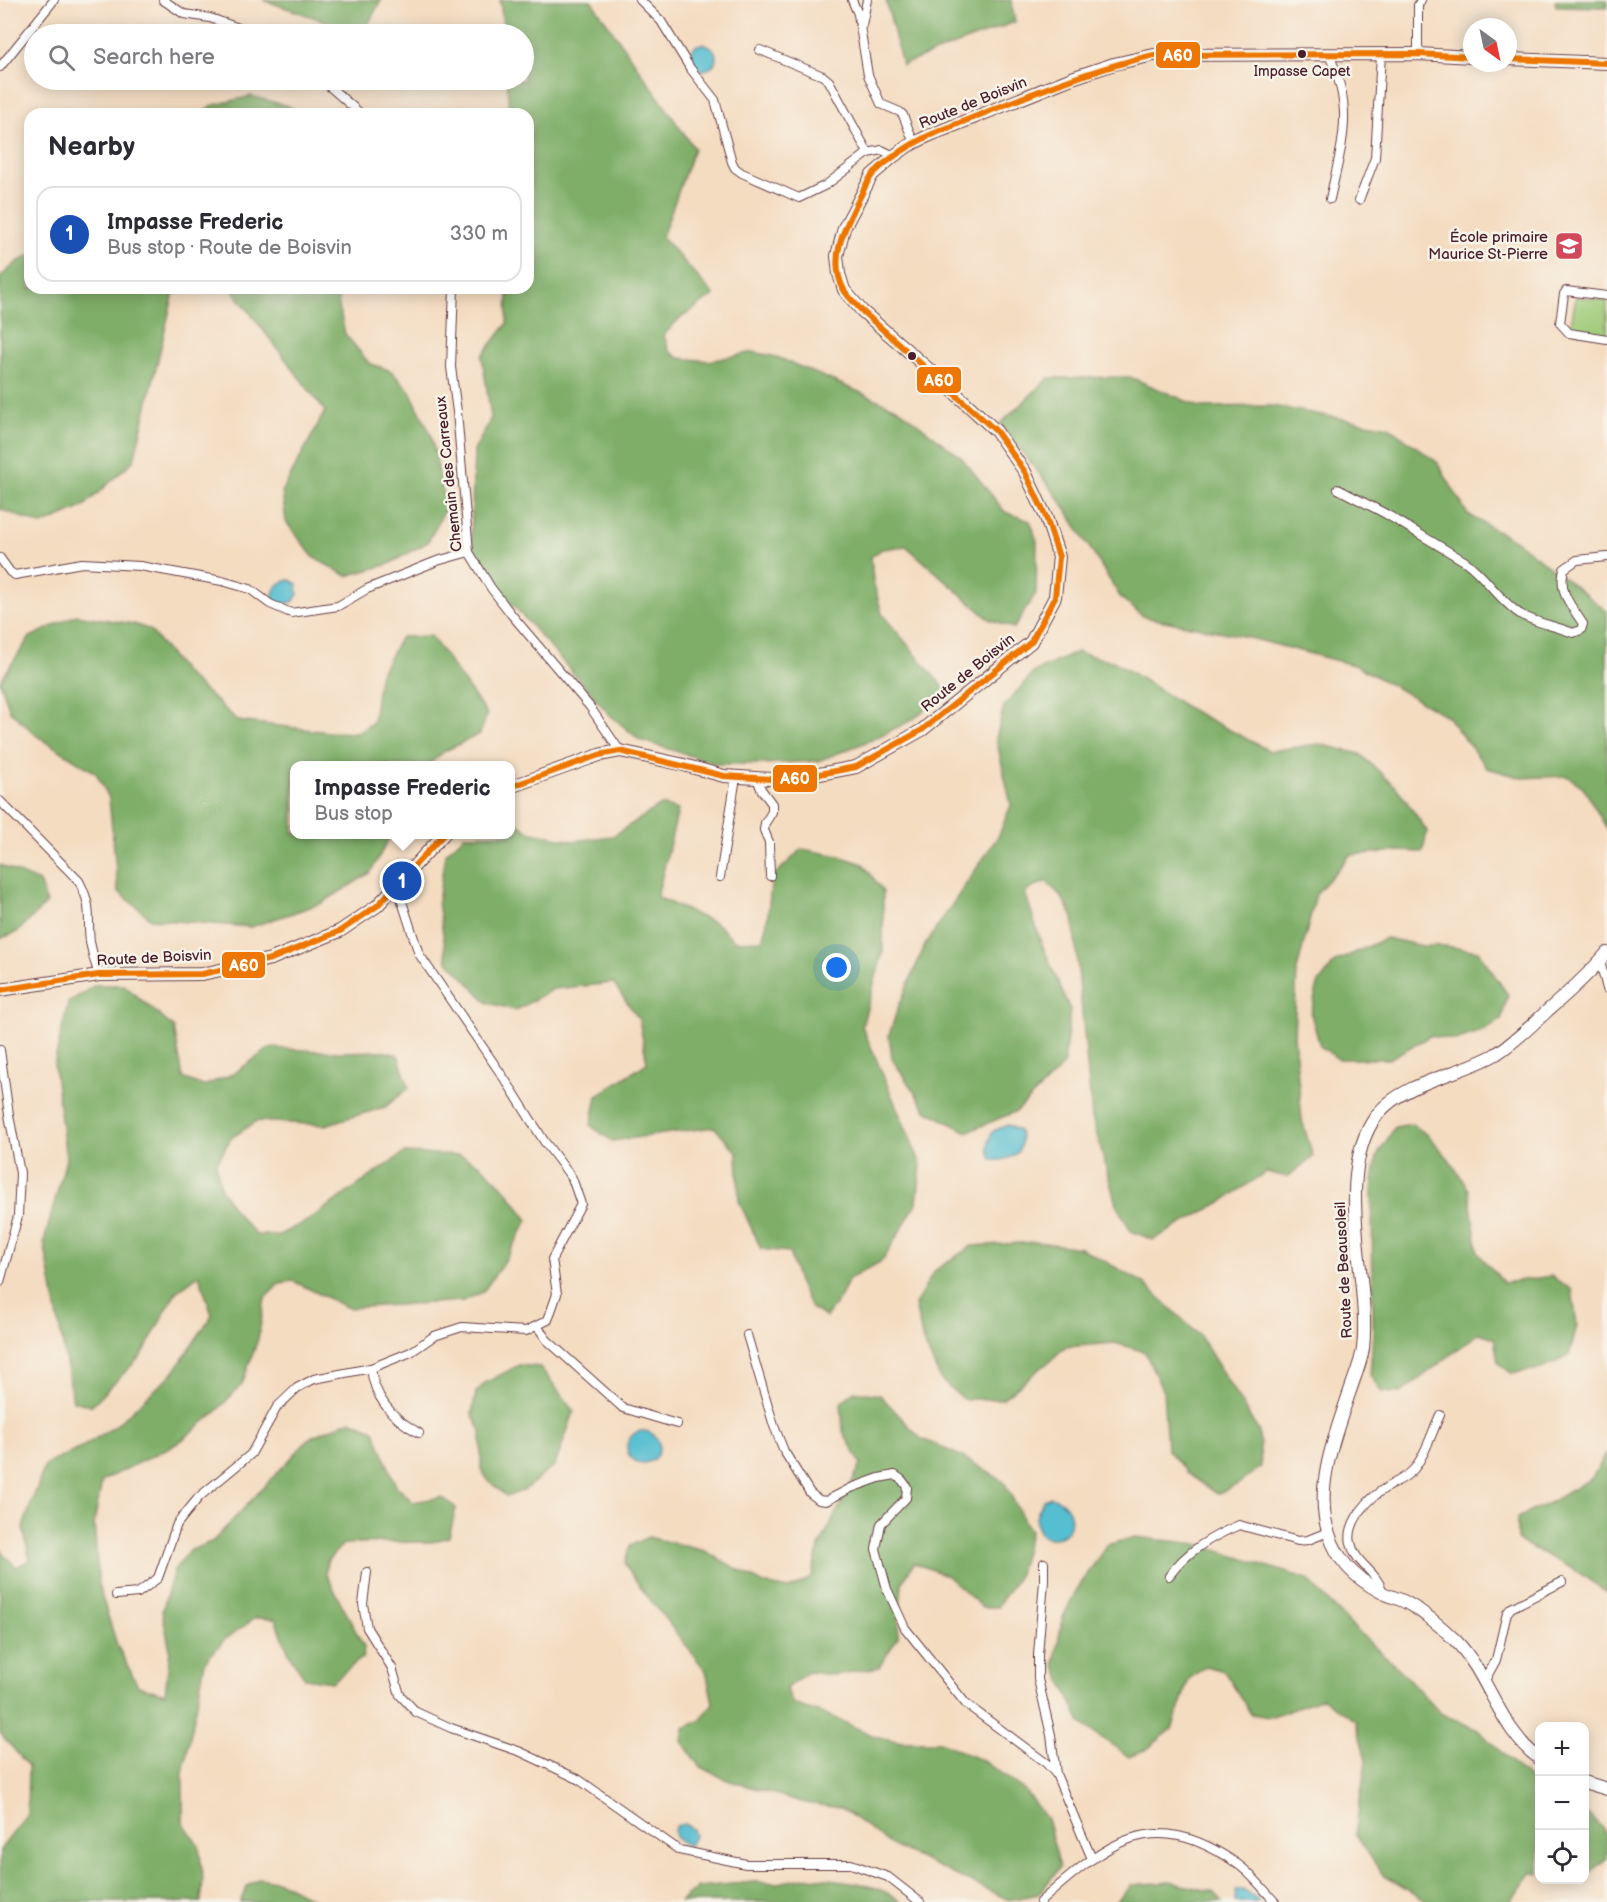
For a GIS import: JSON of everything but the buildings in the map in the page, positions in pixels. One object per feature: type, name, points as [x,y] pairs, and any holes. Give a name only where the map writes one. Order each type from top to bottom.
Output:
[{"type":"main road","name":"Route de Boisvin","points":[[515,786],[599,755],[620,751],[723,776],[736,777],[788,780],[856,767],[922,730],[1031,642],[1055,597],[1059,557],[1046,517],[1025,472],[996,431],[862,311],[844,290],[839,274],[837,256],[844,228],[872,175],[894,156],[914,143],[1072,78],[1114,64],[1154,56],[1418,54],[1463,56]]},
{"type":"main road","points":[[1517,58],[1607,63]]},
{"type":"main road","name":"Route de Boisvin","points":[[0,990],[99,975],[202,974],[271,959],[340,931],[377,906],[439,839]]},
{"type":"main road","name":"Route de Beausoleil","points":[[1535,1755],[1510,1729],[1474,1664],[1457,1642],[1406,1602],[1383,1592],[1347,1569],[1337,1555],[1324,1513],[1331,1445],[1363,1352],[1365,1320],[1355,1206],[1356,1169],[1367,1132],[1378,1114],[1408,1091],[1474,1065],[1513,1042],[1604,957]]},
{"type":"main road","points":[[1589,1784],[1607,1790]]},
{"type":"street","points":[[35,24],[54,0]]},
{"type":"street","points":[[163,0],[184,14],[210,18],[227,24]]},
{"type":"street","points":[[640,0],[661,21],[690,68],[715,100],[732,162],[735,168],[742,173],[799,198],[826,185],[868,153],[882,150],[894,156]]},
{"type":"street","points":[[852,0],[858,14],[868,75],[879,100],[885,107],[903,115],[914,143]]},
{"type":"street","points":[[861,32],[867,0]]},
{"type":"street","points":[[1418,54],[1418,5],[1420,0]]},
{"type":"street","points":[[0,67],[24,37]]},
{"type":"street","points":[[760,50],[823,76],[829,81],[868,153]]},
{"type":"street","points":[[1359,200],[1375,158],[1381,54]]},
{"type":"street","points":[[1329,55],[1341,85],[1346,118],[1330,199]]},
{"type":"street","points":[[333,90],[354,108]]},
{"type":"street","points":[[1607,296],[1566,291],[1560,323],[1569,333],[1607,339]]},
{"type":"street","name":"Chemain des Carreaux","points":[[454,294],[451,367],[469,552],[491,588],[590,707],[620,751]]},
{"type":"street","points":[[1338,489],[1466,562],[1512,608],[1521,614],[1573,633],[1581,630],[1583,624],[1566,600],[1562,589],[1564,569],[1577,560],[1607,557]]},
{"type":"street","points":[[0,558],[15,575],[82,563],[140,566],[222,581],[250,589],[270,604],[291,613],[338,606],[367,589],[437,561],[469,552]]},
{"type":"street","points":[[720,877],[736,777]]},
{"type":"street","points":[[757,778],[760,789],[772,804],[772,812],[765,823],[764,830],[769,842],[770,876]]},
{"type":"street","points":[[0,801],[79,881],[87,896],[90,911],[90,940],[99,975]]},
{"type":"street","points":[[116,1595],[138,1593],[158,1578],[177,1524],[198,1497],[251,1454],[277,1407],[297,1388],[314,1378],[371,1368],[411,1352],[434,1336],[462,1327],[526,1331],[548,1320],[557,1294],[552,1259],[581,1204],[572,1178],[544,1141],[419,954],[397,886]]},
{"type":"street","points":[[1604,957],[1607,989]]},
{"type":"street","points":[[0,1050],[20,1173],[18,1216],[0,1282]]},
{"type":"street","points":[[537,1326],[548,1340],[623,1408],[677,1425]]},
{"type":"street","points":[[747,1335],[777,1434],[784,1451],[810,1493],[819,1500],[826,1501],[851,1488],[879,1478],[895,1475],[903,1480],[907,1487],[906,1498],[881,1524],[876,1549],[887,1589],[905,1628],[966,1704],[1046,1763],[1056,1774]]},
{"type":"street","points":[[371,1368],[377,1394],[387,1408],[403,1424],[419,1433]]},
{"type":"street","points":[[1383,1592],[1378,1578],[1354,1553],[1350,1532],[1358,1517],[1372,1500],[1415,1467],[1440,1415]]},
{"type":"street","points":[[1169,1576],[1177,1564],[1204,1542],[1239,1525],[1298,1541],[1308,1540],[1328,1532]]},
{"type":"street","points":[[1044,1563],[1038,1679],[1051,1735],[1056,1774],[1092,1859]]},
{"type":"street","points":[[367,1572],[363,1604],[367,1628],[392,1668],[400,1695],[416,1712],[451,1728],[521,1752],[578,1779],[680,1850],[746,1864],[851,1864],[888,1877],[920,1902]]},
{"type":"street","points":[[1484,1682],[1496,1660],[1511,1608],[1562,1582]]},
{"type":"street","points":[[1040,1902],[1106,1849],[1134,1836],[1160,1834],[1185,1837],[1209,1847],[1238,1864],[1275,1902]]},
{"type":"green space","points":[[263,0],[381,0],[368,24],[334,24]]},
{"type":"green space","points":[[500,0],[591,0],[694,148],[662,237],[714,295],[678,320],[664,335],[669,351],[679,358],[709,361],[753,352],[777,357],[899,409],[962,458],[1005,512],[1030,521],[1037,541],[1036,593],[1014,628],[989,619],[906,546],[882,549],[871,557],[873,581],[882,614],[947,692],[912,720],[869,741],[818,761],[717,764],[640,740],[610,715],[483,571],[471,540],[474,451],[491,418],[482,356],[507,324],[508,294],[534,294],[534,108],[509,108],[508,90],[534,90],[534,24],[503,24]]},
{"type":"green space","points":[[886,0],[1011,0],[1015,22],[902,65]]},
{"type":"green space","points":[[1555,0],[1607,0],[1607,7],[1556,6]]},
{"type":"green space","points":[[251,96],[292,108],[209,108]]},
{"type":"green space","points":[[24,258],[24,294],[174,294],[134,460],[83,507],[42,525],[0,509],[0,277]]},
{"type":"green space","points":[[236,294],[336,294],[345,334],[369,363],[391,371],[410,391],[431,435],[446,507],[428,542],[389,564],[347,576],[314,558],[286,522],[282,492],[325,411]]},
{"type":"green space","points":[[1576,296],[1607,301],[1607,336],[1570,330]]},
{"type":"green space","points":[[1130,377],[1200,407],[1272,406],[1389,427],[1437,462],[1468,515],[1516,541],[1607,611],[1607,829],[1583,787],[1567,776],[1522,778],[1487,768],[1447,716],[1357,666],[1243,636],[1144,617],[1121,598],[1060,500],[1000,424],[1049,378]]},
{"type":"green space","points":[[76,615],[134,624],[150,630],[184,672],[238,721],[329,732],[357,733],[373,722],[379,676],[401,637],[431,636],[487,714],[480,734],[445,751],[433,761],[290,761],[290,839],[389,839],[370,873],[322,903],[251,927],[151,919],[118,891],[109,798],[96,773],[37,736],[10,711],[0,681],[30,637]]},
{"type":"green space","points":[[1077,652],[1115,662],[1191,710],[1270,751],[1319,744],[1360,754],[1397,788],[1427,831],[1423,852],[1397,851],[1350,855],[1316,894],[1297,970],[1294,1036],[1302,1120],[1313,1157],[1287,1177],[1266,1172],[1223,1201],[1153,1240],[1131,1231],[1116,1204],[1092,1117],[1073,917],[1061,896],[1046,881],[1025,892],[1041,942],[1070,1010],[1064,1065],[1017,1111],[967,1132],[927,1111],[892,1059],[889,1035],[925,945],[999,835],[1011,805],[996,738],[1004,706],[1034,672]]},
{"type":"green space","points":[[661,805],[678,810],[657,897],[717,924],[735,941],[762,940],[767,922],[772,877],[802,849],[839,856],[863,864],[883,891],[883,952],[862,1026],[921,1164],[917,1203],[882,1261],[849,1279],[841,1296],[826,1317],[812,1309],[798,1282],[789,1252],[761,1249],[739,1201],[737,1152],[714,1127],[612,1141],[591,1126],[597,1096],[647,1063],[639,1019],[613,983],[553,989],[516,1010],[488,1003],[447,960],[438,902],[445,854],[461,839],[515,839],[515,821],[528,831],[572,841],[613,836]]},
{"type":"green space","points":[[0,865],[39,882],[47,903],[17,932],[0,939]]},
{"type":"green space","points":[[1386,938],[1423,946],[1445,946],[1478,951],[1508,995],[1501,1020],[1485,1030],[1455,1040],[1430,1036],[1389,1059],[1338,1059],[1320,1046],[1311,1014],[1318,984],[1335,962]]},
{"type":"green space","points":[[95,985],[124,985],[174,1028],[183,1078],[203,1086],[233,1074],[270,1048],[338,1052],[382,1051],[398,1055],[409,1088],[385,1107],[325,1125],[257,1121],[231,1138],[216,1164],[221,1189],[234,1210],[256,1235],[279,1235],[307,1221],[404,1153],[460,1155],[481,1165],[507,1191],[528,1220],[506,1259],[483,1292],[463,1301],[348,1308],[293,1281],[280,1283],[265,1298],[258,1339],[242,1384],[215,1413],[178,1443],[102,1481],[94,1523],[99,1587],[117,1645],[138,1686],[165,1694],[170,1650],[162,1611],[174,1570],[189,1551],[213,1541],[311,1437],[351,1420],[374,1430],[396,1486],[413,1502],[442,1497],[456,1508],[449,1537],[432,1542],[343,1544],[327,1561],[326,1574],[364,1647],[363,1657],[332,1682],[305,1678],[291,1658],[275,1619],[256,1618],[225,1639],[205,1662],[183,1773],[183,1822],[199,1846],[203,1880],[201,1902],[0,1902],[0,1850],[27,1815],[28,1766],[0,1733],[0,1550],[16,1567],[30,1560],[23,1527],[45,1465],[79,1449],[114,1427],[174,1372],[212,1315],[199,1275],[176,1292],[142,1355],[91,1406],[73,1401],[44,1242],[66,1159],[54,1065],[68,1003]]},
{"type":"green space","points":[[1412,1124],[1429,1136],[1449,1159],[1469,1190],[1478,1253],[1504,1283],[1551,1276],[1572,1290],[1577,1325],[1569,1356],[1541,1369],[1511,1373],[1498,1362],[1494,1338],[1479,1333],[1401,1393],[1382,1392],[1370,1375],[1373,1332],[1372,1189],[1377,1156],[1395,1127]]},
{"type":"green space","points":[[1037,1242],[1081,1248],[1144,1283],[1200,1336],[1259,1432],[1261,1467],[1238,1484],[1217,1494],[1187,1473],[1167,1449],[1163,1392],[1145,1352],[1115,1343],[1065,1347],[1002,1399],[963,1399],[941,1380],[923,1341],[915,1305],[934,1271],[972,1246]]},
{"type":"green space","points":[[519,1365],[540,1367],[574,1412],[555,1465],[523,1491],[506,1496],[488,1480],[481,1469],[481,1431],[472,1414],[476,1392],[485,1383]]},
{"type":"green space","points":[[854,1391],[880,1395],[920,1438],[961,1456],[1004,1482],[1030,1532],[1018,1577],[997,1607],[982,1607],[946,1575],[914,1563],[902,1583],[898,1637],[879,1667],[836,1675],[808,1672],[786,1688],[793,1704],[830,1716],[874,1736],[902,1742],[940,1742],[985,1762],[1024,1790],[1047,1819],[1060,1867],[1039,1894],[1009,1900],[893,1846],[841,1808],[805,1803],[727,1780],[699,1766],[682,1741],[684,1728],[701,1720],[713,1703],[706,1671],[625,1564],[630,1546],[648,1537],[705,1551],[764,1584],[789,1589],[811,1578],[819,1547],[861,1464],[843,1432],[841,1403]]},
{"type":"green space","points":[[1607,1453],[1607,1592],[1573,1569],[1517,1540],[1517,1518],[1553,1501],[1592,1478]]},
{"type":"green space","points":[[1135,1537],[1197,1544],[1307,1579],[1350,1624],[1408,1678],[1440,1713],[1478,1730],[1535,1785],[1535,1873],[1532,1872],[1510,1902],[1428,1902],[1383,1875],[1355,1834],[1366,1761],[1356,1721],[1322,1698],[1270,1717],[1251,1714],[1224,1671],[1206,1666],[1189,1679],[1172,1729],[1147,1749],[1129,1757],[1081,1723],[1054,1664],[1063,1617],[1076,1591],[1107,1545]]},
{"type":"green space","points":[[1589,1816],[1598,1822],[1604,1831],[1607,1858],[1589,1874]]},
{"type":"green space","points":[[810,1877],[870,1886],[901,1902],[680,1902],[698,1887],[754,1882],[777,1883]]},
{"type":"green space","points":[[260,1878],[280,1882],[318,1902],[240,1902],[247,1886]]},
{"type":"green space","points":[[1170,1882],[1214,1892],[1222,1902],[1116,1902],[1132,1885]]},
{"type":"water","points":[[703,44],[712,48],[716,57],[712,66],[703,70],[694,66],[690,57],[694,48]]},
{"type":"water","points":[[290,580],[297,584],[298,594],[293,602],[281,604],[273,600],[277,586]]},
{"type":"water","points":[[1008,1125],[1019,1131],[1021,1144],[1019,1149],[1011,1157],[992,1160],[988,1149],[991,1135],[993,1131]]},
{"type":"water","points":[[643,1431],[654,1436],[659,1447],[654,1458],[643,1463],[632,1458],[627,1447],[632,1436]]},
{"type":"water","points":[[1051,1497],[1060,1500],[1066,1506],[1071,1521],[1063,1535],[1056,1538],[1042,1535],[1037,1528],[1036,1518],[1043,1500]]},
{"type":"water","points":[[684,1824],[693,1829],[694,1836],[689,1846],[677,1839],[674,1833],[676,1826]]},
{"type":"water","points":[[1236,1890],[1243,1890],[1260,1902],[1235,1902]]},
{"type":"transit line","name":"A60","points":[[515,785],[599,755],[620,751],[724,776],[788,780],[856,767],[922,730],[1031,642],[1055,597],[1059,557],[1046,517],[1025,472],[996,431],[862,311],[846,293],[839,278],[838,254],[844,230],[870,178],[893,157],[928,136],[1011,102],[1096,71],[1154,55],[1418,54],[1463,56]]},
{"type":"transit line","name":"A60","points":[[1517,59],[1607,63]]},
{"type":"transit line","name":"A60","points":[[0,990],[99,975],[202,974],[271,959],[340,931],[377,906],[439,839]]},
{"type":"place","name":"Impasse Capet","points":[[1302,54]]},
{"type":"place","name":"École primaire Maurice St-Pierre","points":[[1569,246]]},
{"type":"place","name":"Impasse Frederic","points":[[402,881]]}]
